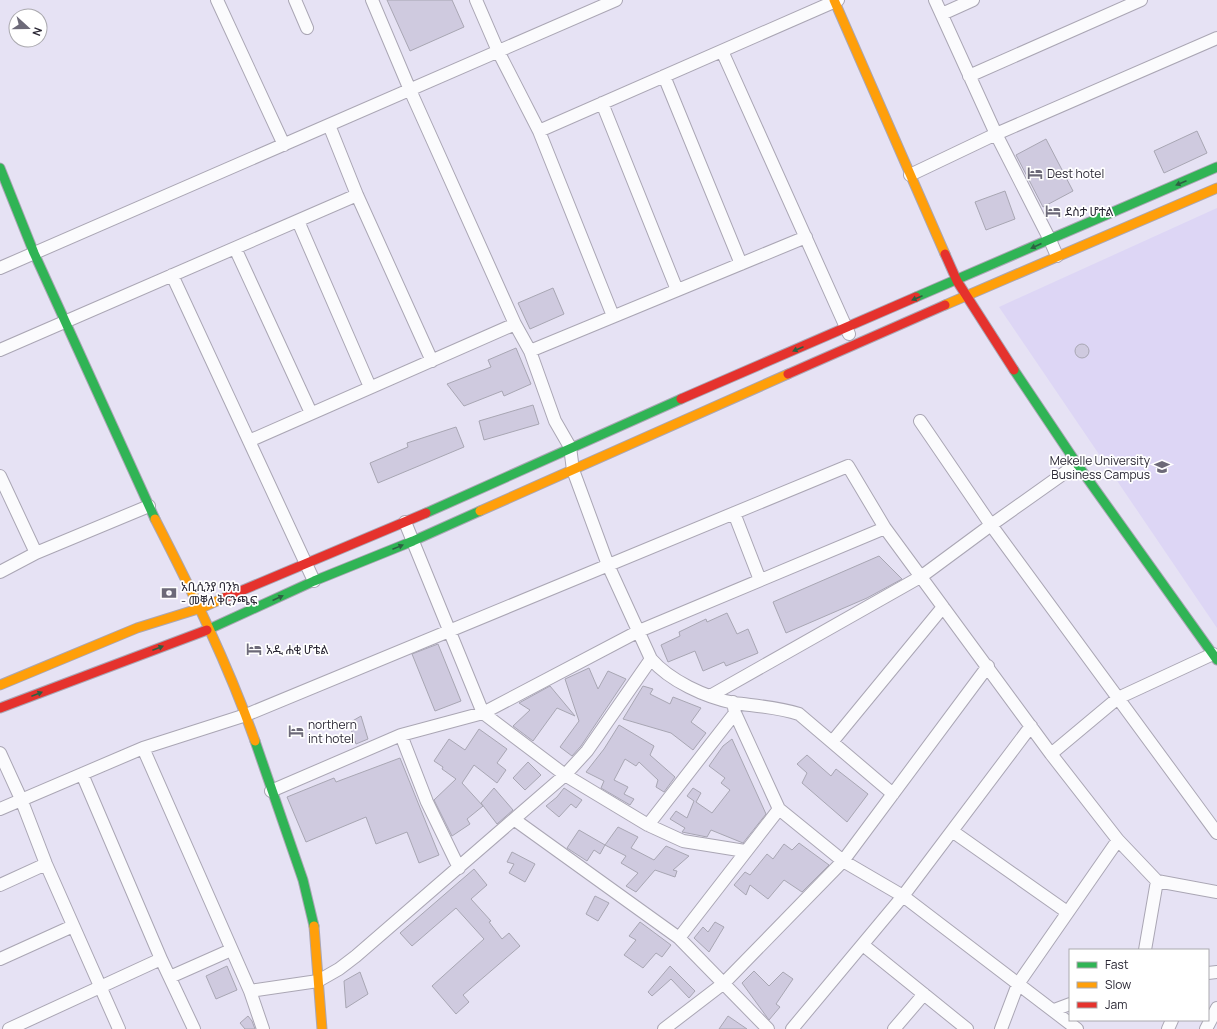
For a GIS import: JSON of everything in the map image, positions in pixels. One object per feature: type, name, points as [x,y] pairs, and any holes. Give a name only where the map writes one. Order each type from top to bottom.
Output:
[{"type":"street","points":[[217,0],[284,145]]},
{"type":"street","points":[[295,0],[307,28]]},
{"type":"street","points":[[372,0],[410,90],[515,324],[530,351],[555,421],[570,448],[573,470],[608,565],[640,631],[651,659],[660,670],[675,679],[734,708],[786,710],[798,714],[893,794]]},
{"type":"street","points":[[476,0],[498,52],[539,131],[613,316]]},
{"type":"street","points":[[0,268],[616,0]]},
{"type":"street","points":[[539,131],[835,0],[957,281],[1011,366],[1077,464],[1215,657],[1118,698],[1051,754]]},
{"type":"street","points":[[935,0],[996,134],[1057,256]]},
{"type":"street","points":[[942,14],[973,0]]},
{"type":"street","points":[[969,76],[1141,0]]},
{"type":"street","points":[[910,175],[996,134],[1217,38]]},
{"type":"street","points":[[722,51],[855,344]]},
{"type":"street","points":[[664,76],[741,264]]},
{"type":"street","points":[[602,103],[677,290]]},
{"type":"street","points":[[329,125],[357,195],[432,361]]},
{"type":"street","points":[[0,708],[210,629],[314,581],[413,541],[573,470],[693,405],[847,328],[1217,167]]},
{"type":"street","points":[[0,168],[34,253],[64,322],[149,506],[201,608],[246,715],[303,880],[313,919],[317,954],[320,1029]]},
{"type":"street","points":[[0,685],[137,628],[201,608],[405,522],[570,448],[693,405],[855,344],[1217,188]]},
{"type":"street","points":[[0,350],[357,195]]},
{"type":"street","points":[[298,221],[370,388]]},
{"type":"street","points":[[530,351],[806,237]]},
{"type":"street","points":[[236,248],[311,413]]},
{"type":"street","points":[[172,275],[314,581]]},
{"type":"street","points":[[249,441],[515,324]]},
{"type":"street","points":[[920,422],[991,525],[1217,833]]},
{"type":"street","points":[[710,696],[922,576],[1077,464]]},
{"type":"street","points":[[0,808],[143,748],[246,715],[848,466],[885,528],[922,576],[1051,754],[1118,840],[1157,881],[1217,892]]},
{"type":"street","points":[[0,476],[4,496],[36,553]]},
{"type":"street","points":[[0,572],[36,553],[149,506]]},
{"type":"street","points":[[734,513],[760,580]]},
{"type":"street","points":[[405,522],[483,713],[565,775],[648,825],[683,840],[745,851]]},
{"type":"street","points":[[271,791],[401,735],[483,713],[640,631],[885,528]]},
{"type":"street","points":[[832,742],[944,607]]},
{"type":"street","points":[[250,991],[318,980],[339,969],[356,956],[515,820],[565,775],[588,751],[651,659]]},
{"type":"street","points":[[664,1029],[724,983],[843,861],[988,666]]},
{"type":"street","points":[[734,708],[779,809],[843,861],[903,896],[1077,1029]]},
{"type":"street","points":[[648,825],[734,708]]},
{"type":"street","points":[[792,1029],[903,896],[1031,726]]},
{"type":"street","points":[[401,735],[430,809],[459,868]]},
{"type":"street","points":[[143,748],[250,991],[263,1029]]},
{"type":"street","points":[[0,754],[21,799],[46,864],[119,1029]]},
{"type":"street","points":[[82,774],[161,958],[194,1029]]},
{"type":"street","points":[[679,938],[779,809]]},
{"type":"street","points":[[515,820],[679,938],[768,1029]]},
{"type":"street","points":[[952,831],[1067,912]]},
{"type":"street","points":[[1001,1029],[1018,984],[1118,840]]},
{"type":"street","points":[[0,884],[46,864]]},
{"type":"street","points":[[1145,949],[1157,881]]},
{"type":"street","points":[[0,959],[73,926]]},
{"type":"street","points":[[863,945],[967,1029]]},
{"type":"street","points":[[170,977],[231,950]]},
{"type":"street","points":[[9,1029],[161,958]]},
{"type":"street","points":[[894,1029],[924,994]]},
{"type":"street","points":[[1054,1010],[1069,1004]]},
{"type":"street","points":[[1206,1029],[1217,1008]]},
{"type":"shaded area","name":"Mekelle University Business Campus","points":[[1217,208],[1217,628],[999,307]]},
{"type":"building","points":[[387,0],[452,0],[464,27],[410,51]]},
{"type":"building","points":[[1197,131],[1207,153],[1164,173],[1154,151]]},
{"type":"building","points":[[1046,139],[1073,191],[1043,207],[1016,155]]},
{"type":"building","points":[[1005,191],[1015,219],[986,230],[975,202]]},
{"type":"building","points":[[553,288],[564,314],[530,329],[518,303]]},
{"type":"building","points":[[1082,344],[1087,346],[1089,351],[1087,356],[1082,358],[1077,356],[1075,351],[1077,346]]},
{"type":"building","points":[[516,348],[531,384],[504,396],[502,391],[464,406],[447,384],[491,367],[488,360]]},
{"type":"building","points":[[533,405],[539,424],[484,440],[479,421]]},
{"type":"building","points":[[456,427],[464,447],[378,483],[370,463],[408,447],[407,443]]},
{"type":"building","points":[[879,556],[902,579],[867,598],[786,633],[773,602]]},
{"type":"building","points":[[727,613],[737,634],[748,629],[758,653],[726,666],[724,662],[703,671],[695,651],[668,662],[661,645],[680,636],[679,632],[706,619],[707,622]]},
{"type":"building","points":[[438,644],[461,701],[435,711],[412,654]]},
{"type":"building","points":[[589,668],[598,689],[608,671],[626,679],[581,746],[572,756],[560,747],[579,721],[565,679]]},
{"type":"building","points":[[550,686],[575,716],[557,708],[533,741],[513,726],[530,710],[519,703]]},
{"type":"building","points":[[643,686],[653,689],[650,694],[670,704],[673,697],[701,708],[691,722],[706,733],[693,750],[671,733],[623,719]]},
{"type":"building","points":[[361,716],[368,739],[356,744],[349,723]]},
{"type":"building","points":[[619,725],[654,746],[650,755],[675,777],[664,792],[656,787],[658,780],[639,762],[636,766],[625,759],[614,780],[628,787],[624,794],[634,799],[630,805],[601,788],[604,781],[586,772],[604,749]]},
{"type":"building","points":[[479,729],[507,749],[497,763],[506,770],[497,783],[474,765],[462,783],[483,806],[467,819],[470,824],[452,836],[434,800],[456,779],[434,761],[449,739],[465,750]]},
{"type":"building","points":[[732,739],[766,814],[743,843],[711,830],[707,837],[682,832],[685,828],[670,819],[676,811],[687,818],[694,801],[687,796],[693,788],[701,793],[696,802],[712,813],[730,790],[721,783],[725,778],[709,766],[723,746]]},
{"type":"building","points":[[807,755],[831,776],[836,769],[868,794],[847,822],[802,783],[807,773],[797,764]]},
{"type":"building","points":[[400,758],[439,855],[419,863],[407,832],[376,844],[366,817],[306,842],[287,797],[334,778],[336,782]]},
{"type":"building","points":[[528,762],[541,775],[525,790],[513,778]]},
{"type":"building","points":[[494,788],[513,810],[497,824],[481,803]]},
{"type":"building","points":[[564,788],[582,800],[576,808],[571,804],[559,817],[546,806],[557,797]]},
{"type":"building","points":[[618,827],[638,837],[631,848],[654,860],[666,846],[689,856],[673,870],[677,871],[675,877],[655,870],[636,892],[626,886],[638,873],[621,863],[626,856],[605,845]]},
{"type":"building","points":[[579,830],[605,845],[600,854],[594,850],[587,861],[567,848]]},
{"type":"building","points":[[799,843],[829,865],[802,892],[784,880],[768,899],[750,885],[746,895],[734,885],[745,872],[750,875],[767,854],[773,859],[784,844],[792,850]]},
{"type":"building","points":[[512,852],[535,864],[525,882],[509,873],[514,864],[507,862]]},
{"type":"building","points":[[474,869],[487,885],[471,899],[491,921],[489,922],[502,939],[509,933],[520,946],[463,995],[469,1002],[456,1014],[432,986],[484,939],[456,908],[412,946],[400,933]]},
{"type":"building","points":[[595,896],[609,903],[598,921],[586,914]]},
{"type":"building","points":[[640,922],[671,945],[662,957],[656,953],[643,968],[624,955],[636,940],[629,936]]},
{"type":"building","points":[[715,922],[724,927],[709,952],[694,938],[703,927],[708,932]]},
{"type":"building","points":[[227,966],[237,990],[216,999],[206,976]]},
{"type":"building","points":[[670,966],[695,991],[689,998],[671,979],[652,996],[648,992]]},
{"type":"building","points":[[754,971],[769,986],[783,972],[793,979],[776,1004],[780,1007],[769,1020],[742,983]]},
{"type":"building","points":[[360,972],[368,994],[346,1008],[344,981]]},
{"type":"building","points":[[248,1016],[255,1029],[245,1029],[240,1023]]},
{"type":"building","points":[[728,1016],[747,1029],[719,1029]]},
{"type":"traffic: fast","points":[[916,297],[1217,167]]},
{"type":"traffic: fast","points":[[0,168],[34,253],[155,519]]},
{"type":"traffic: fast","points":[[1014,370],[1077,464],[1217,660]]},
{"type":"traffic: fast","points":[[426,513],[681,399]]},
{"type":"traffic: fast","points":[[207,630],[314,581],[413,541],[480,511]]},
{"type":"traffic: fast","points":[[255,741],[303,880],[314,926]]},
{"type":"traffic: slow","points":[[834,0],[945,254]]},
{"type":"traffic: slow","points":[[945,305],[1217,188]]},
{"type":"traffic: slow","points":[[480,511],[788,374]]},
{"type":"traffic: slow","points":[[155,519],[209,628],[255,741]]},
{"type":"traffic: slow","points":[[0,685],[137,628],[201,608],[224,598]]},
{"type":"traffic: slow","points":[[314,926],[322,1029]]},
{"type":"traffic: jam","points":[[945,254],[957,281],[1014,370]]},
{"type":"traffic: jam","points":[[681,399],[916,297]]},
{"type":"traffic: jam","points":[[788,374],[945,305]]},
{"type":"traffic: jam","points":[[224,598],[426,513]]},
{"type":"traffic: jam","points":[[0,708],[207,630]]},
{"type":"place","name":"Dest hotel","points":[[1035,173]]},
{"type":"place","name":"ደስታ ሆተል","points":[[1053,211]]},
{"type":"place","name":"Mekelle University Business Campus","points":[[1162,467]]},
{"type":"place","name":"አቢሲንያ ባንክ - መቐለ ቅርንጫፍ","points":[[169,593]]},
{"type":"place","name":"አዲ ሐቂ ሆቴል","points":[[254,649]]},
{"type":"place","name":"northern int hotel","points":[[296,731]]}]
